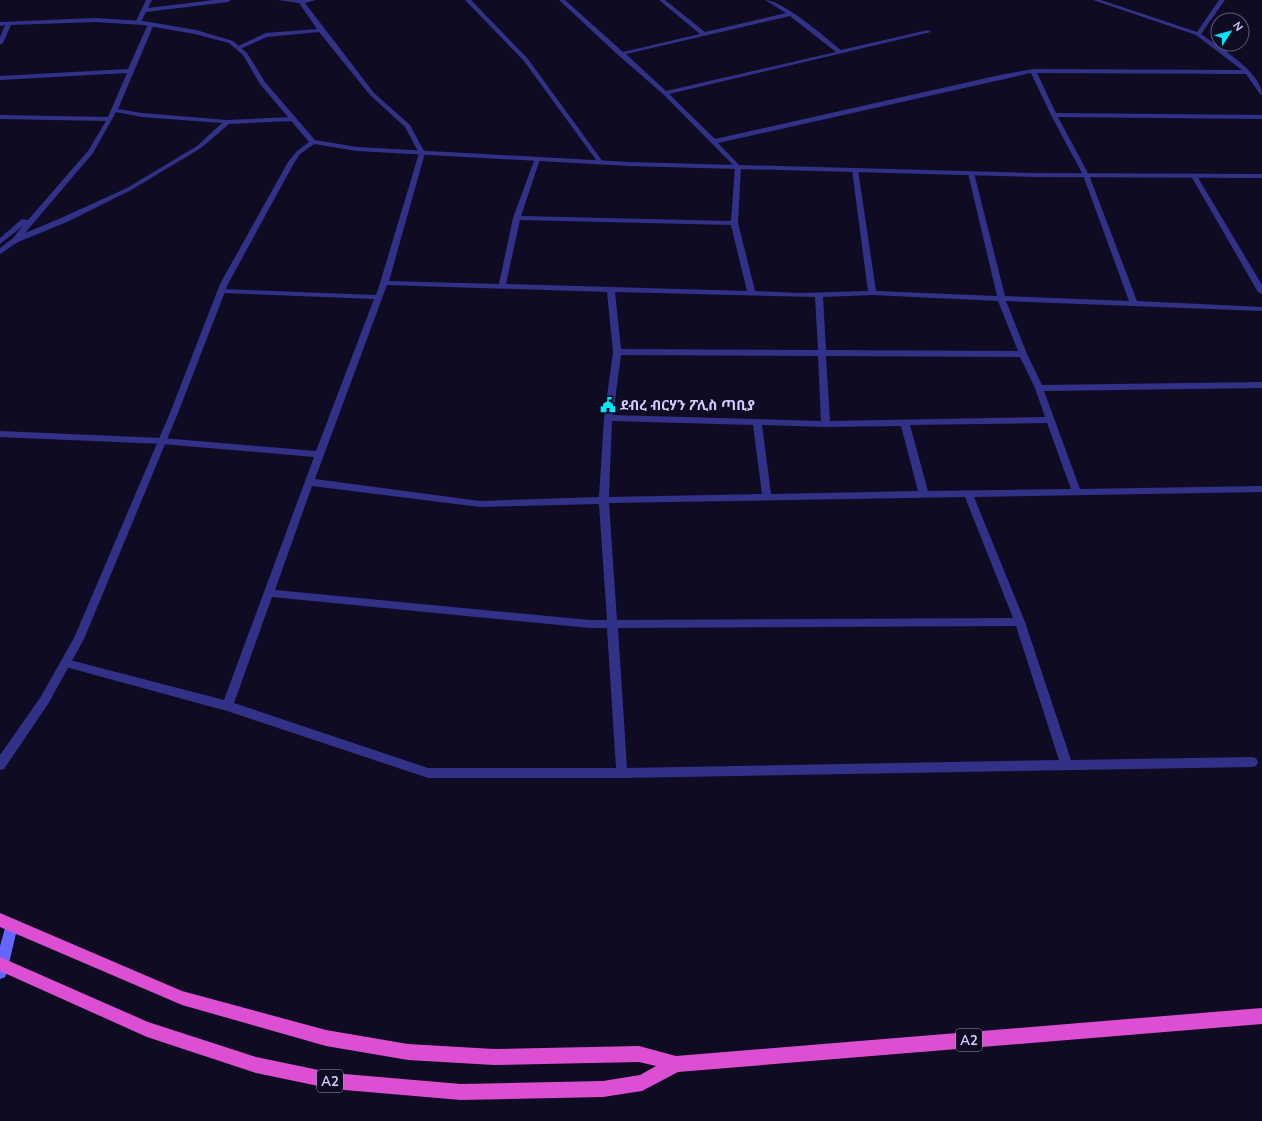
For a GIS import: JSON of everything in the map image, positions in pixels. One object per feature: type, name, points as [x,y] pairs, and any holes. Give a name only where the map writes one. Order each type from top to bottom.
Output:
[{"type":"highway","name":"A2","points":[[6,923],[182,998],[326,1038],[408,1052],[494,1057],[640,1054],[676,1064],[1262,1016]]},
{"type":"highway","name":"A2","points":[[1,967],[147,1029],[256,1065],[333,1081],[461,1092],[603,1089],[642,1082],[676,1064]]},
{"type":"main road","points":[[1,967],[6,923]]},
{"type":"street","points":[[138,23],[149,0]]},
{"type":"street","points":[[145,10],[228,0]]},
{"type":"street","points":[[281,0],[301,2],[313,0]]},
{"type":"street","points":[[468,0],[526,60],[601,163]]},
{"type":"street","points":[[562,0],[620,54],[665,93],[738,167]]},
{"type":"street","points":[[662,0],[704,34]]},
{"type":"street","points":[[768,0],[791,14],[840,52]]},
{"type":"street","points":[[1096,0],[1198,34],[1248,72],[1262,93]]},
{"type":"street","points":[[1198,34],[1222,0]]},
{"type":"street","points":[[227,706],[384,283],[422,153],[408,126],[372,94],[321,30],[301,2]]},
{"type":"street","points":[[620,54],[791,14]]},
{"type":"street","points":[[0,24],[95,20],[151,24],[196,32],[231,42],[245,54],[262,83],[314,142],[357,149],[601,163],[971,173],[1262,176]]},
{"type":"street","points":[[0,43],[9,23]]},
{"type":"street","points":[[0,252],[15,240],[91,152],[110,119],[151,24]]},
{"type":"street","points":[[238,48],[266,35],[321,30]]},
{"type":"street","points":[[665,93],[928,32]]},
{"type":"street","points":[[0,78],[131,71]]},
{"type":"street","points":[[712,142],[1033,71],[1248,72]]},
{"type":"street","points":[[1033,71],[1054,115],[1086,175],[1134,304]]},
{"type":"street","points":[[114,110],[142,115],[227,122],[293,119]]},
{"type":"street","points":[[1054,115],[1262,117]]},
{"type":"street","points":[[0,117],[110,119]]},
{"type":"street","points":[[15,240],[64,220],[129,189],[199,147],[227,122]]},
{"type":"street","points":[[0,765],[44,701],[79,639],[162,441],[221,291],[291,162],[298,153],[314,142]]},
{"type":"street","points":[[502,286],[517,218],[537,159]]},
{"type":"street","points":[[738,167],[734,223],[752,294]]},
{"type":"street","points":[[855,170],[872,294]]},
{"type":"street","points":[[971,173],[1001,297],[1023,354],[1039,388],[1077,492]]},
{"type":"street","points":[[1194,176],[1262,292]]},
{"type":"street","points":[[0,242],[48,201]]},
{"type":"street","points":[[517,218],[734,223]]},
{"type":"street","points":[[384,283],[752,294],[872,294],[1001,297],[1262,309]]},
{"type":"street","points":[[611,290],[617,352],[608,418],[604,500],[622,773]]},
{"type":"street","points":[[221,291],[379,297]]},
{"type":"street","points":[[819,294],[826,424]]},
{"type":"street","points":[[617,352],[1023,354]]},
{"type":"street","points":[[1039,388],[1262,385]]},
{"type":"street","points":[[608,418],[826,424],[1051,420]]},
{"type":"street","points":[[757,422],[766,497]]},
{"type":"street","points":[[905,422],[924,495]]},
{"type":"street","points":[[0,434],[162,441],[320,454]]},
{"type":"street","points":[[309,482],[480,504],[604,500],[1262,489]]},
{"type":"street","points":[[968,494],[1020,622],[1067,766]]},
{"type":"street","points":[[269,593],[590,624],[1020,622]]},
{"type":"street","points":[[66,663],[227,706],[428,773],[622,773],[1252,762]]},
{"type":"place","name":"ደብረ ብርሃን ፖሊስ ጣቢያ","points":[[608,405]]}]
